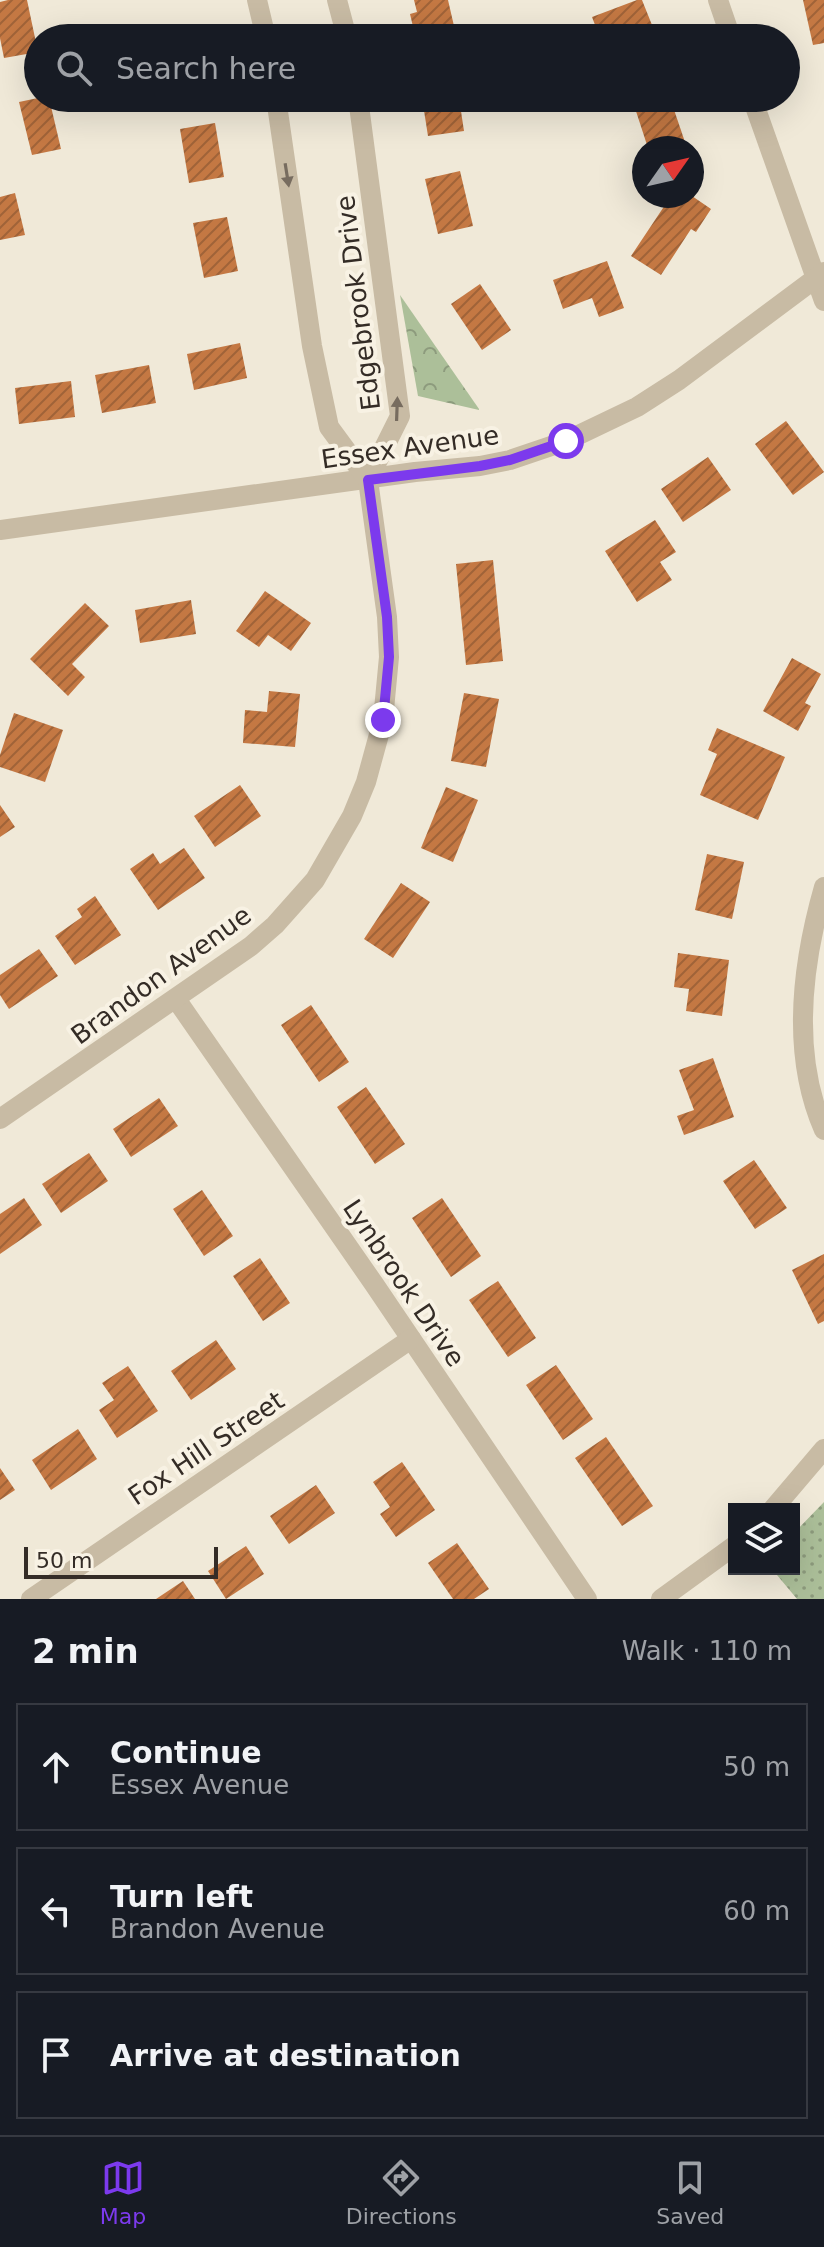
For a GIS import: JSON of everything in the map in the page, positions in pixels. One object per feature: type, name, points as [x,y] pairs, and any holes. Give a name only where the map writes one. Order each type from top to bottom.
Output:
[{"type":"street","points":[[257,0],[263,24]]},
{"type":"street","points":[[337,0],[343,24]]},
{"type":"street","points":[[718,0],[726,24]]},
{"type":"street","name":"Edgebrook Drive","points":[[278,112],[312,346],[329,427],[368,480],[400,416],[360,112]]},
{"type":"street","points":[[757,112],[820,274],[824,301]]},
{"type":"street","name":"Essex Avenue","points":[[0,530],[510,460],[566,441],[637,407],[679,380],[820,274]]},
{"type":"street","name":"Brandon Avenue","points":[[0,1119],[251,946],[297,902],[337,845],[366,782],[383,720],[389,657],[387,617],[368,480]]},
{"type":"street","points":[[824,887],[807,969],[803,1018],[811,1091],[824,1130]]},
{"type":"street","name":"Lynbrook Drive","points":[[176,999],[587,1599]]},
{"type":"street","name":"Fox Hill Street","points":[[31,1599],[411,1339]]},
{"type":"street","points":[[778,1503],[824,1449]]},
{"type":"street","points":[[661,1599],[728,1550]]},
{"type":"green space","points":[[400,295],[479,409],[479,410],[418,396]]},
{"type":"green space","points":[[824,1502],[824,1599],[797,1599],[777,1575],[800,1575],[800,1527]]},
{"type":"building","points":[[27,0],[32,24],[24,24],[24,54],[4,58],[0,38],[0,2]]},
{"type":"building","points":[[414,0],[448,0],[454,24],[412,24],[410,14],[417,12]]},
{"type":"building","points":[[642,0],[652,24],[595,24],[592,17]]},
{"type":"building","points":[[803,0],[824,0],[824,43],[813,45]]},
{"type":"building","points":[[24,101],[24,112],[52,112],[61,149],[32,155],[19,102]]},
{"type":"building","points":[[424,112],[461,112],[464,131],[428,136]]},
{"type":"building","points":[[636,112],[675,112],[683,136],[644,136]]},
{"type":"building","points":[[215,123],[224,177],[189,183],[180,129]]},
{"type":"building","points":[[460,171],[473,226],[438,234],[425,179]]},
{"type":"building","points":[[15,193],[25,235],[0,240],[0,197]]},
{"type":"building","points":[[704,204],[711,209],[696,232],[691,229],[661,275],[631,256],[663,208],[704,208]]},
{"type":"building","points":[[227,217],[238,271],[204,278],[193,223]]},
{"type":"building","points":[[607,261],[624,308],[599,317],[592,298],[563,309],[553,280]]},
{"type":"building","points":[[480,284],[511,330],[482,350],[451,304]]},
{"type":"building","points":[[240,343],[247,378],[194,390],[187,354]]},
{"type":"building","points":[[149,365],[156,403],[102,413],[95,375]]},
{"type":"building","points":[[71,381],[75,417],[19,424],[15,388]]},
{"type":"building","points":[[786,421],[824,472],[793,495],[755,444]]},
{"type":"building","points":[[708,457],[731,490],[683,522],[661,489]]},
{"type":"building","points":[[655,520],[676,552],[660,562],[672,580],[637,602],[605,551]]},
{"type":"building","points":[[493,560],[503,661],[466,665],[456,564]]},
{"type":"building","points":[[265,591],[311,623],[291,651],[268,635],[259,647],[236,631]]},
{"type":"building","points":[[191,600],[196,634],[140,643],[135,610]]},
{"type":"building","points":[[85,603],[109,626],[72,664],[85,677],[68,696],[30,659]]},
{"type":"building","points":[[792,658],[821,674],[805,703],[811,706],[798,731],[763,711]]},
{"type":"building","points":[[269,691],[300,694],[295,747],[243,743],[245,710],[267,712]]},
{"type":"building","points":[[464,693],[499,699],[486,767],[451,761]]},
{"type":"building","points":[[14,713],[63,730],[45,782],[0,767],[0,755]]},
{"type":"building","points":[[717,728],[785,757],[758,820],[700,795],[717,754],[708,750]]},
{"type":"building","points":[[240,785],[261,816],[215,847],[194,816]]},
{"type":"building","points":[[446,787],[478,800],[453,862],[421,848]]},
{"type":"building","points":[[0,805],[15,827],[0,837]]},
{"type":"building","points":[[184,848],[205,878],[158,910],[130,869],[153,853],[160,864]]},
{"type":"building","points":[[707,854],[744,862],[732,919],[695,910]]},
{"type":"building","points":[[401,883],[430,902],[393,958],[364,939]]},
{"type":"building","points":[[95,896],[121,935],[75,965],[55,936],[82,917],[77,909]]},
{"type":"building","points":[[39,949],[58,976],[9,1009],[0,995],[0,975]]},
{"type":"building","points":[[678,953],[729,960],[722,1016],[686,1011],[689,989],[674,987]]},
{"type":"building","points":[[311,1005],[349,1062],[319,1082],[281,1025]]},
{"type":"building","points":[[713,1058],[734,1117],[684,1135],[677,1116],[694,1110],[679,1070]]},
{"type":"building","points":[[366,1087],[405,1144],[375,1164],[337,1107]]},
{"type":"building","points":[[159,1098],[178,1126],[131,1157],[113,1129]]},
{"type":"building","points":[[89,1153],[108,1181],[61,1213],[42,1184]]},
{"type":"building","points":[[754,1160],[787,1208],[755,1229],[723,1181]]},
{"type":"building","points":[[202,1190],[233,1236],[204,1256],[173,1209]]},
{"type":"building","points":[[24,1198],[42,1225],[0,1254],[0,1214]]},
{"type":"building","points":[[442,1198],[481,1256],[451,1277],[412,1218]]},
{"type":"building","points":[[824,1254],[824,1321],[818,1324],[792,1270]]},
{"type":"building","points":[[260,1258],[290,1303],[263,1321],[233,1276]]},
{"type":"building","points":[[498,1281],[536,1338],[508,1357],[469,1300]]},
{"type":"building","points":[[216,1340],[236,1369],[191,1400],[171,1371]]},
{"type":"building","points":[[556,1365],[593,1419],[563,1440],[526,1385]]},
{"type":"building","points":[[128,1366],[158,1411],[117,1438],[99,1410],[114,1400],[102,1383]]},
{"type":"building","points":[[78,1429],[97,1459],[51,1490],[32,1460]]},
{"type":"building","points":[[606,1437],[653,1506],[622,1526],[575,1458]]},
{"type":"building","points":[[402,1462],[435,1510],[396,1537],[380,1514],[390,1507],[373,1482]]},
{"type":"building","points":[[0,1468],[15,1490],[0,1500]]},
{"type":"building","points":[[316,1485],[335,1513],[289,1544],[270,1516]]},
{"type":"building","points":[[457,1543],[489,1589],[474,1599],[453,1599],[428,1563]]},
{"type":"building","points":[[246,1546],[264,1574],[226,1599],[208,1571]]},
{"type":"building","points":[[183,1581],[195,1599],[156,1599]]},
{"type":"route","points":[[383,720],[389,657],[387,617],[368,480],[480,466],[510,460],[566,441]]}]
